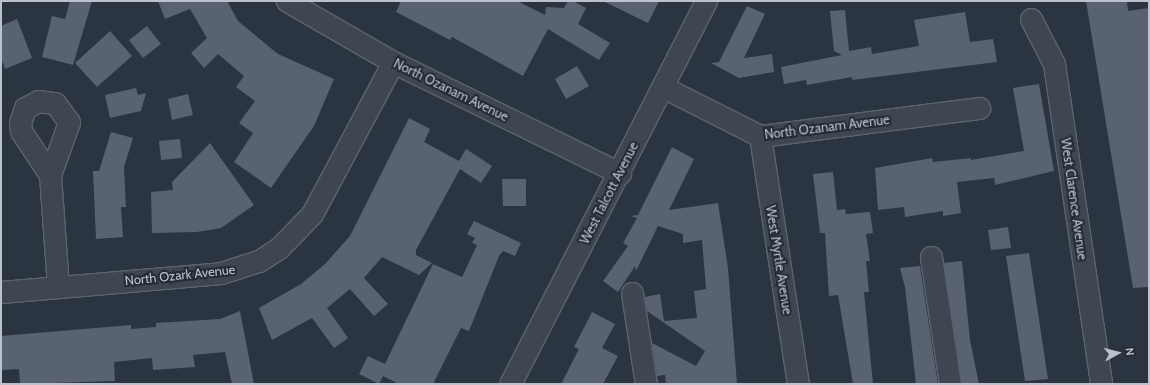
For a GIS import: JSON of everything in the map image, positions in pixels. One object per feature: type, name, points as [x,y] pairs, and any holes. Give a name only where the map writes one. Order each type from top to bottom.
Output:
[{"type":"street","name":"North Ozanam Avenue","points":[[287,1],[393,62],[620,173]]},
{"type":"street","name":"West Talcott Avenue","points":[[510,384],[620,173],[706,1]]},
{"type":"street","name":"West Clarence Avenue","points":[[1031,19],[1054,64],[1101,384]]},
{"type":"street","name":"North Ozark Avenue","points":[[1,292],[221,273],[259,261],[279,248],[312,214],[393,62]]},
{"type":"street","name":"North Ozanam Avenue","points":[[663,86],[760,136],[979,108]]},
{"type":"street","name":"West Myrtle Avenue","points":[[760,136],[798,384]]},
{"type":"street","points":[[50,175],[58,286]]},
{"type":"street","points":[[931,257],[950,384]]},
{"type":"street","points":[[632,293],[646,384]]},
{"type":"building","points":[[70,1],[92,1],[73,65],[42,57],[52,16],[65,19]]},
{"type":"building","points":[[158,1],[227,1],[238,21],[278,54],[334,79],[314,126],[271,188],[234,162],[253,133],[239,123],[255,101],[236,87],[244,76],[218,54],[204,68],[191,53],[207,38],[190,9],[165,19]]},
{"type":"building","points":[[401,1],[517,1],[545,15],[546,7],[564,8],[568,1],[573,1],[586,8],[578,24],[610,43],[599,60],[548,29],[523,76],[452,37],[450,40],[396,12]]},
{"type":"building","points":[[603,1],[659,1],[648,23]]},
{"type":"building","points":[[1086,1],[1127,1],[1128,11],[1149,8],[1149,287],[1133,288]]},
{"type":"building","points":[[747,6],[765,14],[744,58],[772,54],[774,72],[739,78],[711,63],[719,62]]},
{"type":"building","points":[[845,10],[849,51],[871,47],[872,54],[919,46],[914,20],[965,12],[970,42],[993,39],[997,62],[852,80],[852,77],[807,85],[806,80],[784,84],[781,67],[842,55],[834,51],[830,11]]},
{"type":"building","points":[[17,19],[32,58],[5,69],[1,58],[1,26]]},
{"type":"building","points":[[147,26],[161,44],[143,58],[129,40]]},
{"type":"building","points":[[110,31],[132,56],[97,87],[75,63]]},
{"type":"building","points":[[577,66],[589,86],[566,99],[555,79]]},
{"type":"building","points":[[1039,84],[1054,171],[995,185],[994,178],[957,182],[961,213],[943,216],[943,211],[905,217],[904,207],[878,210],[875,168],[932,158],[933,162],[971,158],[971,160],[1024,151],[1013,88]]},
{"type":"building","points":[[136,88],[138,95],[146,93],[141,111],[110,118],[105,95]]},
{"type":"building","points":[[188,94],[193,115],[172,120],[168,99]]},
{"type":"building","points":[[409,118],[430,129],[424,142],[459,161],[466,149],[492,166],[481,183],[460,169],[416,250],[416,255],[432,263],[419,275],[382,257],[364,278],[388,304],[374,316],[350,289],[327,308],[348,338],[334,348],[312,318],[272,340],[259,308],[301,284],[325,264],[350,236]]},
{"type":"building","points":[[111,132],[133,138],[124,167],[126,207],[121,207],[123,237],[96,239],[93,171],[99,171]]},
{"type":"building","points":[[180,139],[182,158],[161,160],[159,141]]},
{"type":"building","points":[[210,143],[254,205],[221,228],[197,232],[152,233],[151,192],[173,190],[172,182]]},
{"type":"building","points":[[672,147],[694,159],[669,210],[718,203],[728,268],[737,384],[666,384],[665,375],[657,376],[652,343],[696,366],[705,351],[647,311],[645,297],[660,294],[664,321],[697,318],[694,291],[706,289],[702,240],[683,243],[683,234],[658,226],[636,271],[635,266],[618,292],[603,281],[628,246],[623,243],[637,218],[630,216],[638,215]]},
{"type":"building","points":[[833,172],[837,210],[845,209],[846,214],[870,212],[873,233],[866,234],[870,261],[866,261],[869,292],[864,292],[873,384],[853,384],[838,295],[829,296],[825,233],[820,233],[813,174]]},
{"type":"building","points":[[502,179],[526,179],[526,206],[503,206]]},
{"type":"building","points":[[474,221],[521,243],[515,256],[503,251],[499,256],[469,331],[461,328],[433,384],[399,384],[383,376],[379,384],[359,374],[368,356],[385,364],[433,264],[462,277],[477,245],[472,243],[475,238],[467,234]]},
{"type":"building","points":[[1008,227],[1011,248],[991,250],[988,230]]},
{"type":"building","points":[[1029,253],[1048,379],[1025,381],[1006,256]]},
{"type":"building","points":[[962,261],[970,340],[979,384],[962,384],[944,263]]},
{"type":"building","points":[[920,266],[938,384],[916,384],[905,287],[900,268]]},
{"type":"building","points":[[240,311],[254,384],[232,384],[225,352],[193,355],[195,367],[153,370],[152,358],[114,362],[115,381],[20,384],[19,369],[1,370],[1,336],[131,325],[131,329],[156,327],[156,323],[220,319]]},
{"type":"building","points":[[592,312],[615,324],[602,348],[618,356],[603,384],[561,384],[579,349],[574,347]]}]
